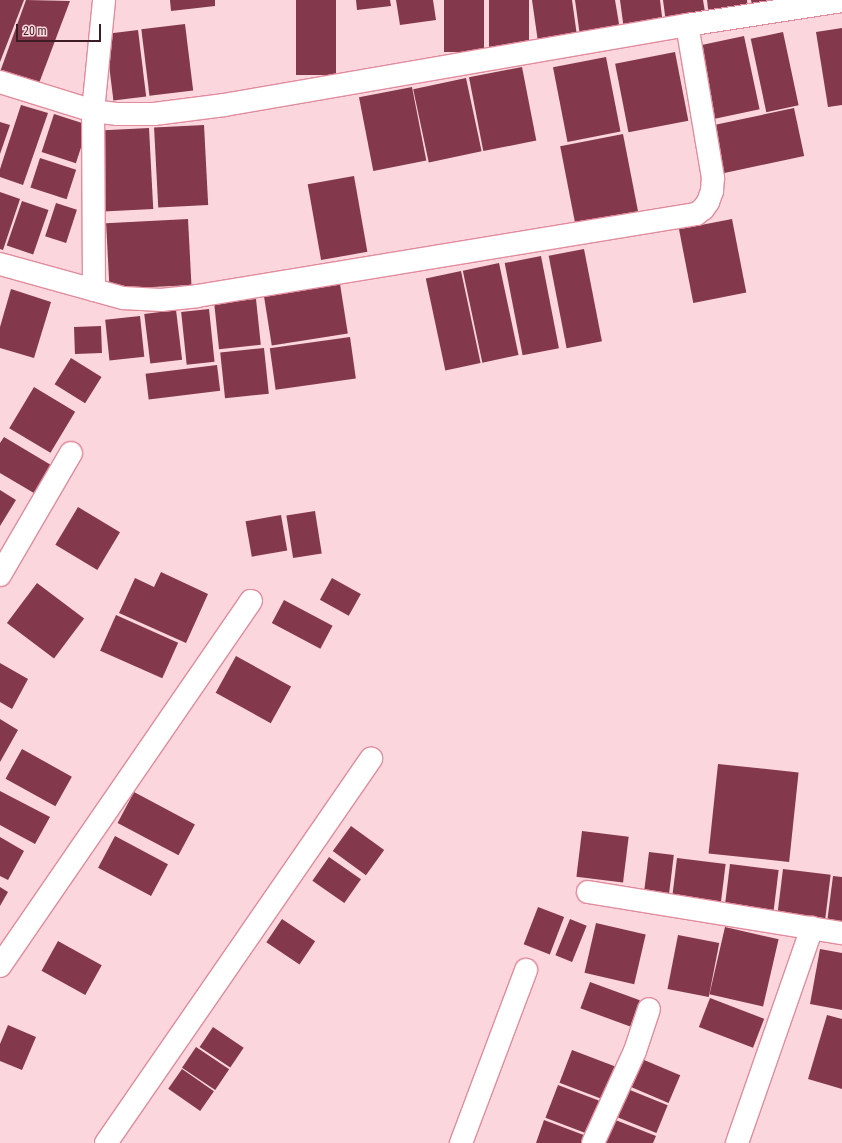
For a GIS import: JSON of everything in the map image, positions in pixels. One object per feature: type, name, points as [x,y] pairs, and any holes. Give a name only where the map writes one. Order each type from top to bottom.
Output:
[{"type":"street","points":[[94,290],[93,111],[104,0]]},
{"type":"street","points":[[0,82],[93,111],[118,114],[154,114],[224,105],[687,25],[842,1]]},
{"type":"street","points":[[0,264],[123,298],[161,300],[197,296],[696,214],[703,209],[708,202],[712,191],[713,178],[687,25]]},
{"type":"street","points":[[0,576],[72,452]]},
{"type":"street","points":[[0,966],[251,601]]},
{"type":"street","points":[[106,1143],[371,759]]},
{"type":"street","points":[[588,892],[842,933]]},
{"type":"street","points":[[737,1143],[812,928]]},
{"type":"street","points":[[461,1143],[526,970]]},
{"type":"street","points":[[593,1143],[635,1051],[649,1009]]},
{"type":"building","points":[[0,0],[24,0],[0,62]]},
{"type":"building","points":[[26,0],[70,1],[38,86],[0,72]]},
{"type":"building","points":[[170,0],[215,0],[215,6],[171,11]]},
{"type":"building","points":[[296,0],[336,0],[336,75],[296,75]]},
{"type":"building","points":[[356,0],[390,0],[391,6],[357,10]]},
{"type":"building","points":[[396,0],[433,0],[436,20],[400,25]]},
{"type":"building","points":[[444,0],[484,0],[484,52],[444,52]]},
{"type":"building","points":[[489,0],[529,0],[529,47],[489,47]]},
{"type":"building","points":[[532,0],[572,0],[577,36],[538,42]]},
{"type":"building","points":[[575,0],[615,0],[620,30],[580,36]]},
{"type":"building","points":[[620,0],[660,0],[663,25],[624,30]]},
{"type":"building","points":[[663,0],[703,0],[706,18],[666,23]]},
{"type":"building","points":[[707,0],[747,0],[748,12],[709,17]]},
{"type":"building","points":[[751,0],[792,0],[753,10]]},
{"type":"building","points":[[185,24],[193,91],[149,96],[141,29]]},
{"type":"building","points":[[842,28],[842,105],[828,107],[816,32]]},
{"type":"building","points":[[138,30],[146,97],[113,101],[105,34]]},
{"type":"building","points":[[783,32],[799,105],[766,112],[751,39]]},
{"type":"building","points":[[744,36],[760,109],[707,121],[691,47]]},
{"type":"building","points":[[675,52],[688,121],[628,132],[615,64]]},
{"type":"building","points":[[606,57],[621,132],[567,142],[553,67]]},
{"type":"building","points":[[522,67],[536,141],[483,151],[469,77]]},
{"type":"building","points":[[466,78],[482,151],[429,163],[413,89]]},
{"type":"building","points":[[412,87],[426,161],[373,171],[359,97]]},
{"type":"building","points":[[21,105],[48,113],[23,185],[0,177],[0,169]]},
{"type":"building","points":[[794,108],[804,156],[722,173],[712,125]]},
{"type":"building","points":[[54,114],[88,125],[76,163],[42,152]]},
{"type":"building","points":[[0,122],[10,125],[0,154]]},
{"type":"building","points":[[204,125],[208,205],[158,208],[154,128]]},
{"type":"building","points":[[149,128],[153,209],[103,212],[99,131]]},
{"type":"building","points":[[623,134],[639,216],[576,229],[560,146]]},
{"type":"building","points":[[40,158],[76,170],[67,199],[30,187]]},
{"type":"building","points":[[354,176],[367,252],[321,260],[308,184]]},
{"type":"building","points":[[0,192],[20,199],[3,250],[0,249]]},
{"type":"building","points":[[22,201],[48,210],[33,255],[7,245]]},
{"type":"building","points":[[56,203],[77,210],[66,243],[45,236]]},
{"type":"building","points":[[188,219],[191,285],[110,289],[106,223]]},
{"type":"building","points":[[732,219],[746,293],[693,303],[679,229]]},
{"type":"building","points":[[584,249],[602,341],[567,348],[549,256]]},
{"type":"building","points":[[541,256],[559,348],[523,355],[505,263]]},
{"type":"building","points":[[499,263],[519,355],[482,363],[463,271]]},
{"type":"building","points":[[461,271],[481,363],[445,370],[426,278]]},
{"type":"building","points":[[340,284],[348,333],[272,345],[264,296]]},
{"type":"building","points":[[11,289],[51,302],[34,358],[0,348],[0,327]]},
{"type":"building","points":[[256,299],[261,345],[219,349],[214,303]]},
{"type":"building","points":[[209,309],[215,362],[187,365],[181,312]]},
{"type":"building","points":[[176,310],[182,360],[150,364],[144,314]]},
{"type":"building","points":[[140,316],[144,357],[109,360],[105,320]]},
{"type":"building","points":[[101,326],[102,353],[75,354],[74,327]]},
{"type":"building","points":[[350,337],[356,379],[276,390],[270,348]]},
{"type":"building","points":[[264,348],[269,394],[225,398],[220,353]]},
{"type":"building","points":[[71,358],[102,377],[85,403],[55,384]]},
{"type":"building","points":[[217,365],[220,391],[149,400],[146,374]]},
{"type":"building","points":[[34,387],[75,412],[50,453],[9,428]]},
{"type":"building","points":[[4,437],[56,468],[39,496],[0,473],[0,443]]},
{"type":"building","points":[[0,490],[16,500],[0,526]]},
{"type":"building","points":[[78,507],[120,532],[97,570],[55,545]]},
{"type":"building","points":[[315,511],[322,553],[293,558],[286,516]]},
{"type":"building","points":[[281,515],[287,550],[252,557],[246,521]]},
{"type":"building","points":[[161,572],[208,594],[186,643],[119,613],[135,578],[154,587]]},
{"type":"building","points":[[332,578],[361,594],[349,616],[320,600]]},
{"type":"building","points":[[37,583],[84,619],[54,658],[7,623]]},
{"type":"building","points":[[284,600],[333,626],[320,649],[272,623]]},
{"type":"building","points":[[116,615],[178,643],[162,678],[100,651]]},
{"type":"building","points":[[236,656],[291,687],[271,723],[216,693]]},
{"type":"building","points":[[0,663],[28,679],[12,709],[0,702]]},
{"type":"building","points":[[0,719],[18,730],[0,762]]},
{"type":"building","points":[[22,749],[72,777],[55,806],[6,779]]},
{"type":"building","points":[[718,764],[799,772],[789,862],[709,854]]},
{"type":"building","points":[[0,791],[50,817],[35,844],[0,825]]},
{"type":"building","points":[[134,792],[195,824],[178,855],[118,823]]},
{"type":"building","points":[[351,826],[384,850],[366,875],[333,851]]},
{"type":"building","points":[[582,831],[629,837],[623,882],[576,877]]},
{"type":"building","points":[[115,836],[168,864],[151,896],[98,868]]},
{"type":"building","points":[[0,837],[24,851],[8,880],[0,876]]},
{"type":"building","points":[[649,852],[674,855],[669,895],[644,892]]},
{"type":"building","points":[[329,857],[361,879],[344,903],[312,881]]},
{"type":"building","points":[[677,858],[726,864],[720,911],[671,905]]},
{"type":"building","points":[[730,864],[779,870],[773,917],[724,911]]},
{"type":"building","points":[[783,869],[831,875],[825,921],[777,916]]},
{"type":"building","points":[[833,876],[842,877],[842,925],[827,923]]},
{"type":"building","points":[[0,887],[8,892],[0,906]]},
{"type":"building","points":[[538,907],[564,917],[550,954],[524,944]]},
{"type":"building","points":[[282,919],[315,941],[300,965],[266,942]]},
{"type":"building","points":[[570,919],[587,926],[572,962],[555,955]]},
{"type":"building","points":[[596,923],[646,934],[634,984],[585,973]]},
{"type":"building","points":[[725,927],[779,939],[763,1007],[709,994]]},
{"type":"building","points":[[678,935],[719,943],[709,997],[668,989]]},
{"type":"building","points":[[58,941],[102,965],[85,995],[42,971]]},
{"type":"building","points":[[820,949],[842,953],[842,1010],[810,1004]]},
{"type":"building","points":[[590,982],[640,1000],[630,1026],[580,1008]]},
{"type":"building","points":[[710,998],[764,1019],[753,1048],[699,1027]]},
{"type":"building","points":[[827,1015],[842,1019],[842,1089],[808,1079]]},
{"type":"building","points":[[8,1025],[36,1037],[22,1070],[0,1061],[0,1044]]},
{"type":"building","points":[[213,1027],[244,1048],[230,1068],[200,1047]]},
{"type":"building","points":[[196,1047],[229,1069],[215,1090],[182,1068]]},
{"type":"building","points":[[572,1050],[616,1067],[603,1100],[559,1083]]},
{"type":"building","points":[[637,1057],[680,1075],[669,1103],[625,1085]]},
{"type":"building","points":[[182,1069],[214,1091],[200,1111],[168,1089]]},
{"type":"building","points":[[558,1085],[602,1102],[589,1135],[545,1118]]},
{"type":"building","points":[[625,1088],[668,1105],[656,1133],[614,1116]]},
{"type":"building","points":[[613,1119],[656,1136],[653,1143],[603,1143]]},
{"type":"building","points":[[544,1120],[589,1137],[587,1143],[536,1143]]}]
